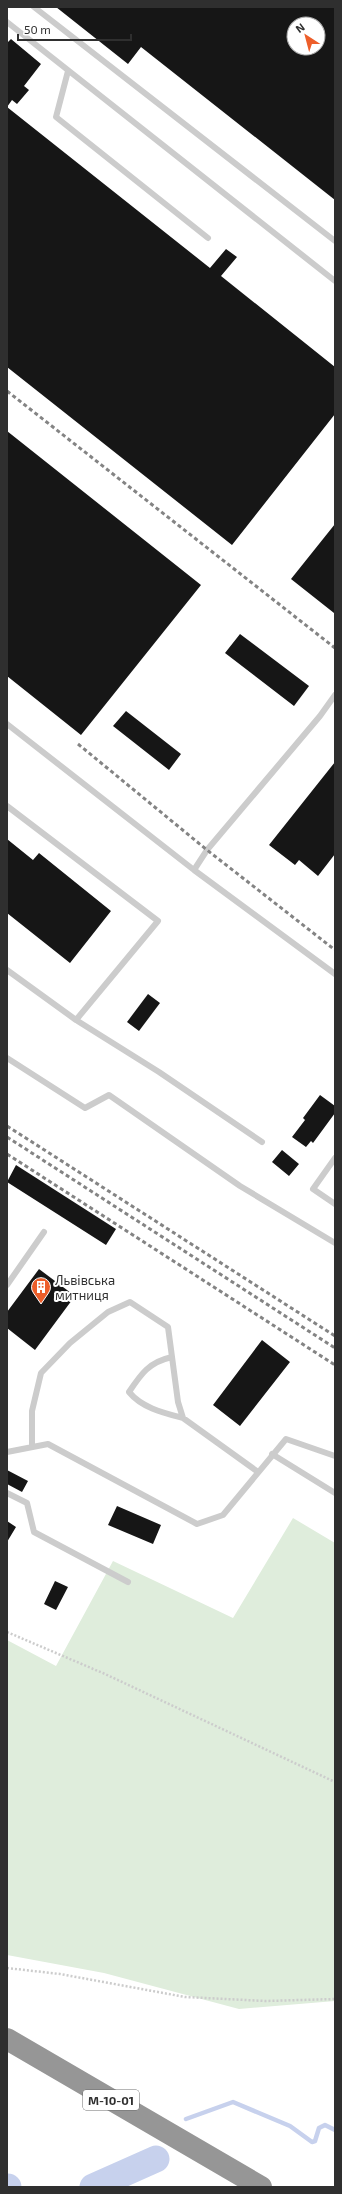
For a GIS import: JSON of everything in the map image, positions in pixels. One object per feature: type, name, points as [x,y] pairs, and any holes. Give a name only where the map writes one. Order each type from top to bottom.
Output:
[{"type":"highway","name":"М-10-01","points":[[7,2039],[261,2187]]},
{"type":"lane","points":[[34,7],[335,242]]},
{"type":"lane","points":[[7,22],[335,281]]},
{"type":"lane","points":[[68,70],[56,117],[208,238]]},
{"type":"lane","points":[[194,870],[207,850],[320,716],[335,695]]},
{"type":"lane","points":[[7,724],[194,870],[335,974]]},
{"type":"lane","points":[[7,806],[158,921],[76,1020]]},
{"type":"lane","points":[[7,970],[76,1020],[159,1072],[262,1142]]},
{"type":"lane","points":[[7,1058],[85,1108],[109,1095],[240,1186],[335,1243]]},
{"type":"lane","points":[[335,1158],[313,1189],[335,1204]]},
{"type":"lane","points":[[7,1285],[44,1232]]},
{"type":"lane","points":[[32,1447],[32,1410],[41,1373],[70,1343],[108,1312],[130,1302],[168,1327],[178,1402],[183,1418]]},
{"type":"lane","points":[[172,1357],[161,1360],[143,1371],[129,1392],[136,1400],[157,1411],[183,1418],[258,1472]]},
{"type":"lane","points":[[7,1452],[48,1444],[197,1524],[223,1515],[272,1454],[286,1439],[335,1456]]},
{"type":"lane","points":[[272,1454],[335,1493]]},
{"type":"lane","points":[[7,1493],[27,1503],[34,1532],[128,1582]]},
{"type":"path","points":[[7,1632],[105,1674],[335,1782]]},
{"type":"path","points":[[7,1968],[60,1974],[185,1997],[266,2001],[335,1999]]},
{"type":"green space","points":[[293,1518],[335,1543],[335,2001],[239,2009],[104,1973],[7,1955],[7,1640],[56,1666],[113,1561],[233,1618]]},
{"type":"building","points":[[56,7],[335,7],[335,200],[141,47],[128,64]]},
{"type":"building","points":[[11,39],[41,64],[24,86],[29,90],[17,104],[12,100],[7,107],[7,43]]},
{"type":"building","points":[[7,107],[210,268],[226,249],[237,257],[221,276],[335,367],[335,414],[232,545],[7,367]]},
{"type":"building","points":[[7,431],[201,585],[81,735],[7,676]]},
{"type":"building","points":[[335,524],[335,612],[334,613],[291,579]]},
{"type":"building","points":[[240,634],[309,686],[294,706],[225,653]]},
{"type":"building","points":[[126,711],[181,754],[169,770],[113,726]]},
{"type":"building","points":[[335,762],[335,854],[318,876],[299,860],[295,865],[269,845]]},
{"type":"building","points":[[7,839],[33,860],[39,853],[111,911],[70,963],[7,913]]},
{"type":"building","points":[[148,994],[160,1003],[139,1031],[127,1022]]},
{"type":"building","points":[[320,1095],[335,1106],[335,1113],[313,1143],[311,1141],[306,1147],[292,1137],[305,1120],[303,1118]]},
{"type":"building","points":[[282,1150],[299,1164],[289,1176],[272,1162]]},
{"type":"building","points":[[16,1165],[116,1229],[106,1245],[7,1182]]},
{"type":"building","name":"Львівська митниця","points":[[39,1269],[75,1296],[35,1350],[7,1328],[7,1312]]},
{"type":"building","points":[[262,1340],[290,1362],[240,1426],[213,1405]]},
{"type":"building","points":[[7,1470],[28,1481],[22,1492],[7,1484]]},
{"type":"building","points":[[117,1506],[161,1525],[153,1544],[108,1525]]},
{"type":"building","points":[[7,1521],[16,1527],[7,1542]]},
{"type":"building","points":[[55,1581],[68,1587],[56,1610],[44,1604]]},
{"type":"waterway","points":[[186,2119],[233,2102],[290,2126],[312,2142],[315,2141],[319,2128],[325,2125],[335,2130]]},
{"type":"waterway","points":[[93,2187],[156,2159]]},
{"type":"railway","points":[[7,391],[335,648]]},
{"type":"railway","points":[[78,744],[207,850],[335,950]]},
{"type":"railway","points":[[7,1126],[335,1336]]},
{"type":"railway","points":[[7,1137],[335,1348]]},
{"type":"railway","points":[[7,1154],[335,1365]]},
{"type":"place","name":"Львівська митниця","points":[[41,1304]]}]
